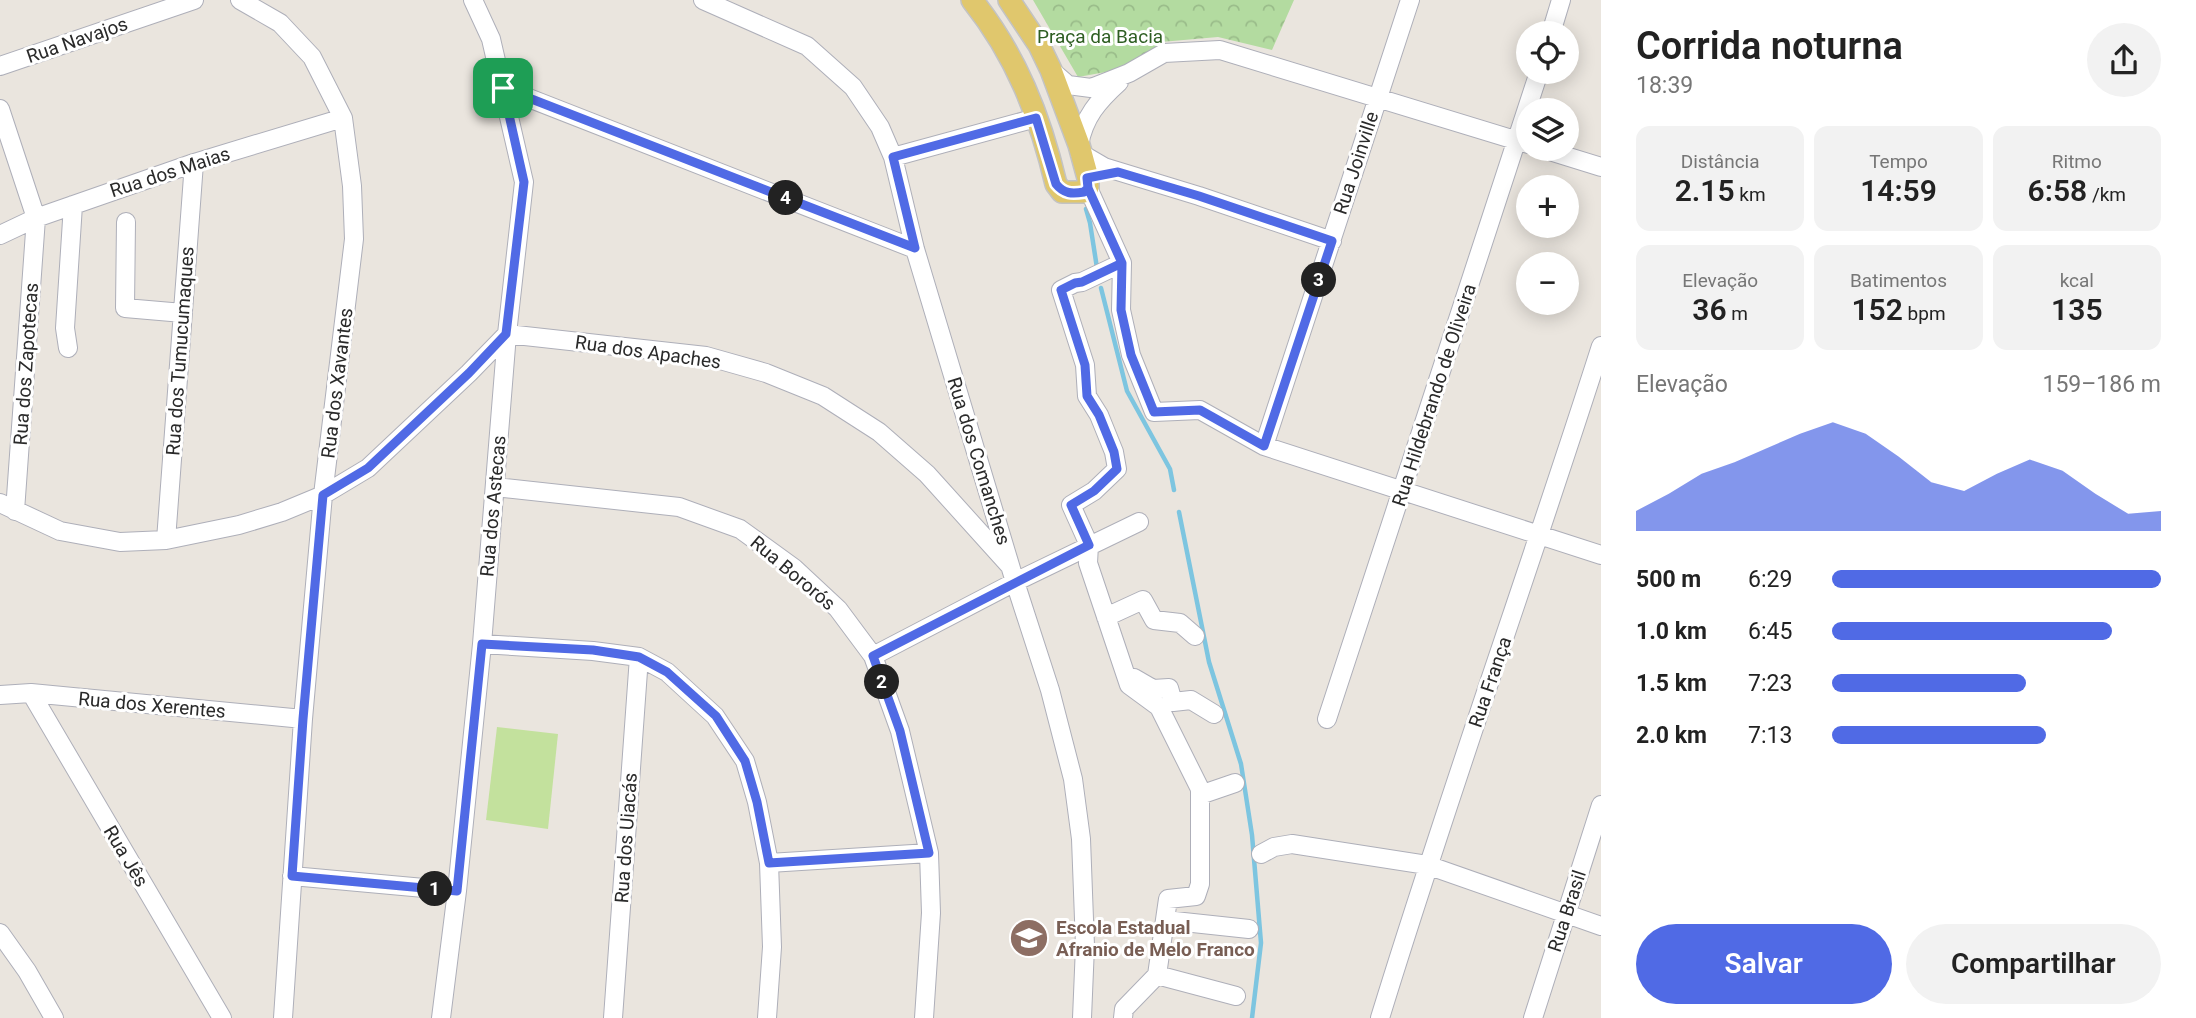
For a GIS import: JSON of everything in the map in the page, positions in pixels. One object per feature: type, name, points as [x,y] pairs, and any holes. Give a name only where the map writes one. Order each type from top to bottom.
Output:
[{"type":"main road","points":[[972,0],[1008,52],[1025,85],[1056,184],[1062,192],[1084,192],[1088,183],[1079,149],[1051,69],[1009,0]]},
{"type":"street","name":"Rua Navajos","points":[[0,66],[194,0]]},
{"type":"street","name":"Rua dos Xavantes","points":[[240,0],[280,23],[312,57],[343,118],[352,186],[354,239],[323,495],[303,719],[283,1018]]},
{"type":"street","name":"Rua dos Astecas","points":[[441,1018],[482,644],[506,334],[524,182],[491,39],[473,0]]},
{"type":"street","name":"Rua dos Comanches","points":[[703,0],[807,46],[853,87],[880,127],[893,157],[915,248],[1050,690],[1073,779],[1081,839],[1083,892],[1085,946],[1082,1018]]},
{"type":"street","name":"Rua Joinville","points":[[1264,446],[1410,0]]},
{"type":"street","points":[[1555,21],[1561,0]]},
{"type":"street","points":[[1051,69],[1068,85],[1082,88],[1104,84],[1164,53],[1220,50],[1516,140]]},
{"type":"street","points":[[1129,73],[1102,97],[1086,118],[1079,149],[1104,167],[1332,241]]},
{"type":"street","points":[[503,88],[915,248]]},
{"type":"street","points":[[0,109],[36,218]]},
{"type":"street","name":"Rua dos Maias","points":[[0,235],[36,218],[194,163],[343,118]]},
{"type":"street","points":[[893,157],[1036,118]]},
{"type":"street","points":[[1579,160],[1601,167]]},
{"type":"street","name":"Rua Hildebrando de Oliveira","points":[[1327,719],[1402,491],[1516,161]]},
{"type":"street","name":"Rua dos Tumucumaques","points":[[166,540],[194,163]]},
{"type":"street","points":[[1118,172],[1088,183],[1122,263],[1121,310],[1131,355],[1154,412],[1200,410],[1264,446],[1601,555]]},
{"type":"street","points":[[68,348],[65,328],[73,205]]},
{"type":"street","name":"Rua dos Zapotecas","points":[[8,507],[36,218]]},
{"type":"street","points":[[126,222],[125,308],[183,313]]},
{"type":"street","points":[[1122,263],[1061,290],[1085,365],[1087,396],[1099,415],[1114,452],[1117,469],[1094,491],[1071,505],[1089,545],[1088,563],[1129,685],[1159,707],[1200,789],[1200,884],[1196,895],[1168,899],[1157,975],[1124,1009],[1123,1018]]},
{"type":"street","points":[[8,507],[60,531],[120,542],[166,540],[239,525],[282,512],[323,495],[368,468],[460,382],[506,334]]},
{"type":"street","name":"Rua dos Apaches","points":[[506,334],[706,356],[766,373],[822,396],[879,432],[927,474],[1013,574]]},
{"type":"street","name":"Rua França","points":[[1380,1018],[1427,865],[1541,535],[1601,346]]},
{"type":"street","name":"Rua Bororós","points":[[495,487],[679,507],[740,529],[794,568],[838,609],[873,656],[900,731],[929,853],[931,913],[924,1018]]},
{"type":"street","points":[[873,656],[1013,574],[1089,545],[1139,522]]},
{"type":"street","points":[[1106,617],[1143,600],[1154,620],[1180,623],[1195,636]]},
{"type":"street","points":[[482,644],[593,650],[639,657],[667,672],[716,716],[745,761],[757,802],[769,863],[772,947],[767,1018]]},
{"type":"street","name":"Rua dos Uiacás","points":[[613,1018],[639,657]]},
{"type":"street","points":[[1125,673],[1153,689],[1169,688],[1172,702],[1191,700],[1214,714]]},
{"type":"street","name":"Rua dos Xerentes","points":[[0,695],[31,694],[303,719]]},
{"type":"street","name":"Rua Jês","points":[[31,694],[222,1018]]},
{"type":"street","points":[[1200,796],[1235,783]]},
{"type":"street","name":"Rua Brasil","points":[[1533,1018],[1601,805]]},
{"type":"street","points":[[1261,854],[1292,844],[1427,865],[1601,926]]},
{"type":"street","points":[[769,863],[929,853]]},
{"type":"street","points":[[292,876],[457,891]]},
{"type":"street","points":[[1165,920],[1249,929]]},
{"type":"street","points":[[0,933],[27,971],[54,1018]]},
{"type":"street","points":[[1157,975],[1236,996]]},
{"type":"green space","name":"Praça da Bacia","points":[[1033,0],[1294,0],[1272,50],[1218,37],[1161,42],[1134,67],[1078,77]]},
{"type":"green space","points":[[497,727],[558,734],[548,829],[486,820]]},
{"type":"waterway","points":[[1086,209],[1097,268]]},
{"type":"waterway","points":[[1101,288],[1127,391],[1170,469],[1174,490]]},
{"type":"waterway","points":[[1179,512],[1209,662],[1241,764],[1252,835],[1261,943],[1252,1018]]},
{"type":"place","name":"Escola Estadual Afranio de Melo Franco","points":[[1029,938]]},
{"type":"route","points":[[503,88],[524,182],[506,334],[469,373],[368,468],[323,495],[292,876],[457,891],[482,644],[593,650],[639,657],[667,672],[716,716],[745,761],[757,802],[769,863],[929,853],[900,731],[873,656],[1089,545],[1071,505],[1094,491],[1117,469],[1114,452],[1099,415],[1087,396],[1085,365],[1061,290],[1122,263],[1088,188],[1087,178],[1118,172],[1332,241],[1264,446],[1200,410],[1154,412],[1131,355],[1121,310],[1122,263],[1111,238],[1088,188],[1084,192],[1069,193],[1062,192],[1056,184],[1036,118],[893,157],[915,248],[503,88]]}]
